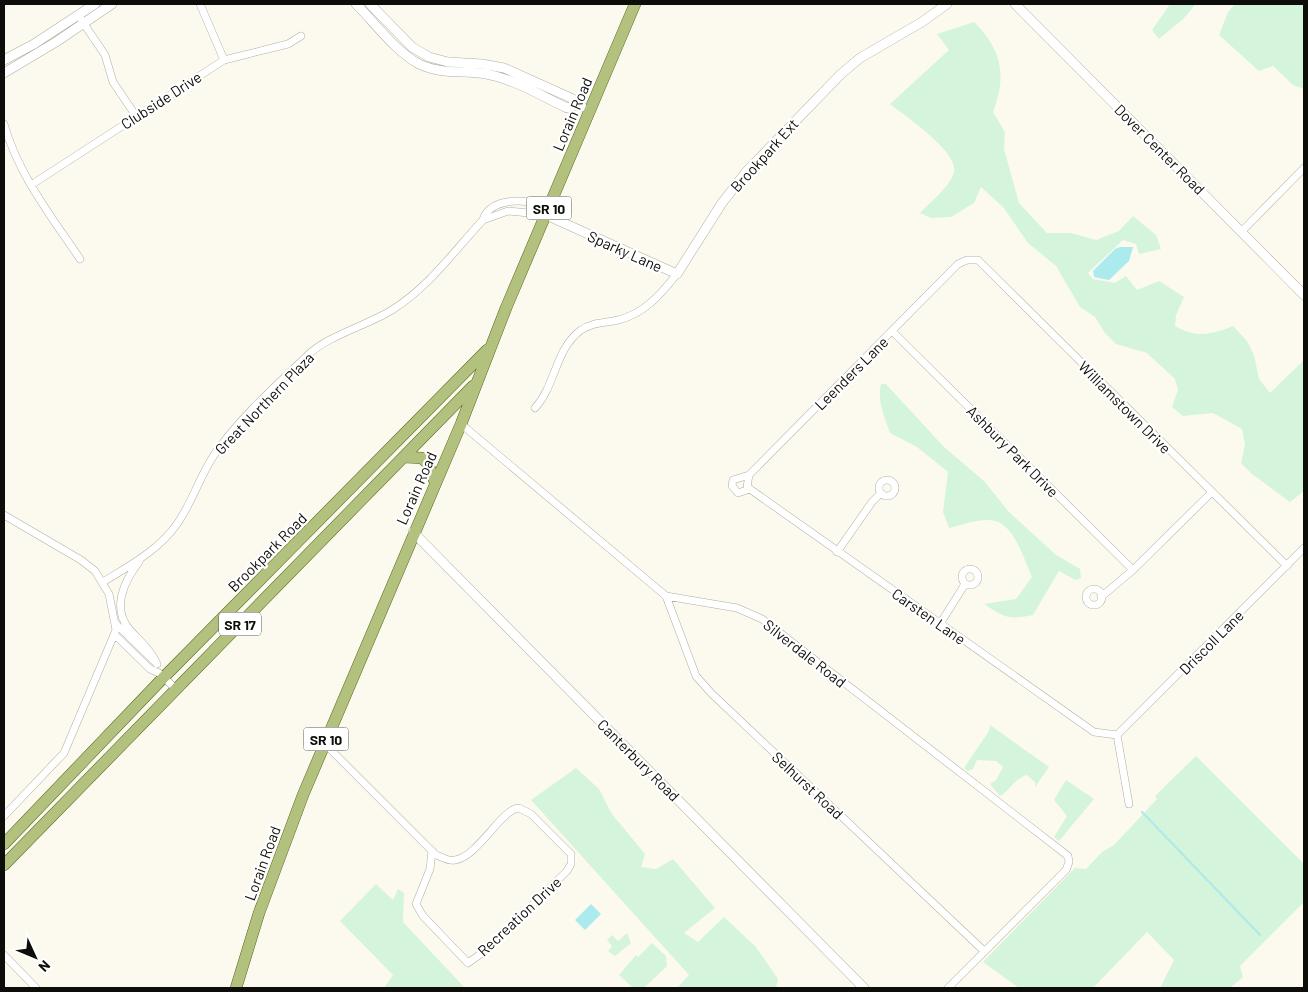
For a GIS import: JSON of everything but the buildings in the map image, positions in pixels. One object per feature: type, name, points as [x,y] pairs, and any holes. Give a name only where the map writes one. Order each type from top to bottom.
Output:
[{"type":"main road","name":"Lorain Road","points":[[236,988],[259,914],[324,743],[461,424],[542,213],[590,111],[635,4]]},
{"type":"main road","name":"Brookpark Road","points":[[4,844],[161,675],[490,348]]},
{"type":"main road","name":"Brookpark Road","points":[[4,865],[476,383]]},
{"type":"main road","points":[[404,457],[422,458],[428,464],[435,482]]},
{"type":"street","points":[[4,73],[56,42],[94,4]]},
{"type":"street","points":[[4,60],[112,4]]},
{"type":"street","points":[[200,4],[224,60]]},
{"type":"street","points":[[356,4],[405,54],[427,67],[450,73],[492,76],[567,108],[578,105]]},
{"type":"street","points":[[370,4],[412,47],[429,57],[448,62],[482,64],[504,68],[571,98],[578,105],[590,111]]},
{"type":"street","name":"Brookpark Ext","points":[[535,408],[545,397],[567,345],[581,330],[603,321],[618,320],[644,308],[660,295],[735,185],[760,155],[841,74],[860,58],[922,22],[947,4]]},
{"type":"street","name":"Dover Center Road","points":[[1015,4],[1304,295]]},
{"type":"street","points":[[80,19],[105,55],[113,82],[136,116]]},
{"type":"street","name":"Clubside Drive","points":[[31,185],[224,60],[288,44],[301,36]]},
{"type":"street","points":[[4,124],[12,151],[31,185],[80,259]]},
{"type":"street","points":[[1242,231],[1304,168]]},
{"type":"street","name":"Great Northern Plaza","points":[[103,582],[142,557],[164,540],[177,525],[209,462],[226,440],[309,354],[386,314],[409,298],[440,269],[483,220],[485,214],[493,208],[511,201],[534,203],[542,213]]},
{"type":"street","name":"Sparky Lane","points":[[542,213],[676,274]]},
{"type":"street","name":"Williamstown Drive","points":[[958,264],[967,260],[978,260],[1211,493],[1287,566]]},
{"type":"street","name":"Leenders Lane","points":[[748,487],[749,475],[893,332],[958,264]]},
{"type":"street","name":"Ashbury Park Drive","points":[[893,332],[1133,570]]},
{"type":"street","points":[[461,424],[666,596]]},
{"type":"street","name":"Carsten Lane","points":[[749,475],[736,477],[733,480],[732,486],[738,493],[748,487],[837,552],[1094,732],[1117,735]]},
{"type":"street","points":[[837,552],[881,492]]},
{"type":"street","points":[[1101,597],[1133,570],[1211,493]]},
{"type":"street","points":[[4,515],[84,562],[103,582],[110,597],[116,635],[64,753],[4,816]]},
{"type":"street","name":"Canterbury Road","points":[[413,532],[864,988]]},
{"type":"street","name":"Driscoll Lane","points":[[1117,735],[1304,548]]},
{"type":"street","name":"Great Northern Plaza","points":[[142,557],[126,580],[121,600],[122,615],[126,625],[152,652],[157,664]]},
{"type":"street","points":[[940,624],[966,584]]},
{"type":"street","name":"Silverdale Road","points":[[666,596],[736,608],[762,618],[1068,856],[1070,862],[1066,870],[984,951]]},
{"type":"street","name":"Selhurst Road","points":[[666,596],[696,676],[706,688],[984,951]]},
{"type":"street","points":[[115,623],[157,664],[161,675]]},
{"type":"street","points":[[116,635],[150,670],[161,675],[176,689]]},
{"type":"street","points":[[1117,735],[1129,804]]},
{"type":"street","name":"Recreation Drive","points":[[324,743],[432,851],[448,860],[463,857],[478,845],[511,811],[519,808],[531,814],[571,854],[571,864],[567,871],[486,950],[468,963],[423,916],[416,904],[430,869],[432,851]]},
{"type":"street","points":[[948,988],[984,951]]},
{"type":"street","points":[[4,956],[36,988]]},
{"type":"green space","points":[[1170,4],[1196,4],[1183,19],[1159,39],[1152,30]]},
{"type":"green space","points":[[1235,4],[1304,4],[1304,89],[1293,85],[1273,66],[1259,71],[1219,35],[1228,12]]},
{"type":"green space","points":[[974,22],[991,43],[999,64],[1000,86],[993,112],[1005,132],[1004,149],[1019,203],[1047,233],[1071,233],[1096,240],[1119,231],[1133,216],[1156,235],[1161,249],[1139,254],[1136,244],[1123,240],[1088,273],[1093,279],[1115,283],[1126,276],[1137,290],[1159,281],[1184,297],[1176,315],[1175,326],[1183,330],[1204,334],[1233,326],[1247,341],[1254,355],[1259,379],[1270,393],[1304,360],[1304,491],[1290,502],[1252,474],[1241,463],[1245,445],[1242,429],[1213,413],[1183,416],[1172,407],[1178,390],[1175,379],[1147,353],[1116,344],[1105,333],[1095,317],[1080,307],[1056,266],[1028,243],[1003,207],[981,187],[974,203],[951,217],[931,218],[920,213],[952,178],[954,172],[953,164],[948,155],[930,135],[890,104],[949,50],[937,34]]},
{"type":"green space","points":[[881,384],[886,384],[943,446],[985,482],[1008,511],[1056,555],[1080,569],[1081,578],[1075,580],[1059,571],[1033,615],[1007,617],[984,604],[1016,599],[1032,577],[1018,544],[1008,529],[995,521],[978,521],[949,528],[943,512],[948,472],[917,447],[890,433],[883,415],[880,396]]},
{"type":"green space","points":[[990,725],[1049,767],[1035,787],[1035,782],[1027,775],[1018,779],[1000,796],[990,784],[996,780],[1003,767],[996,761],[977,760],[973,769],[968,771],[964,768],[989,731]]},
{"type":"green space","points":[[1196,756],[1304,864],[1304,902],[1240,966],[1243,977],[1230,988],[1160,988],[1174,960],[1147,932],[1093,988],[1019,988],[983,962],[1075,868],[1086,869],[1102,852],[1114,845],[1157,799],[1155,796]]},
{"type":"green space","points":[[576,768],[599,789],[612,814],[645,854],[641,867],[656,869],[673,859],[715,908],[684,933],[698,942],[724,917],[756,947],[778,979],[776,988],[677,988],[689,975],[531,800]]},
{"type":"green space","points":[[1066,780],[1094,799],[1059,841],[1054,837],[1067,816],[1054,800]]},
{"type":"green space","points":[[376,884],[393,900],[398,889],[404,893],[403,922],[465,988],[384,988],[393,975],[340,921]]},
{"type":"green space","points":[[627,933],[631,943],[615,956],[608,951],[612,946],[607,940],[612,935],[618,941]]},
{"type":"green space","points":[[652,943],[666,956],[667,966],[644,988],[633,988],[619,975],[636,955],[638,957]]},
{"type":"water","points":[[1133,247],[1129,261],[1109,280],[1094,277],[1093,271],[1115,249]]},
{"type":"water","points":[[591,904],[601,914],[585,930],[575,920]]},
{"type":"waterway","points":[[1142,812],[1260,935]]}]
